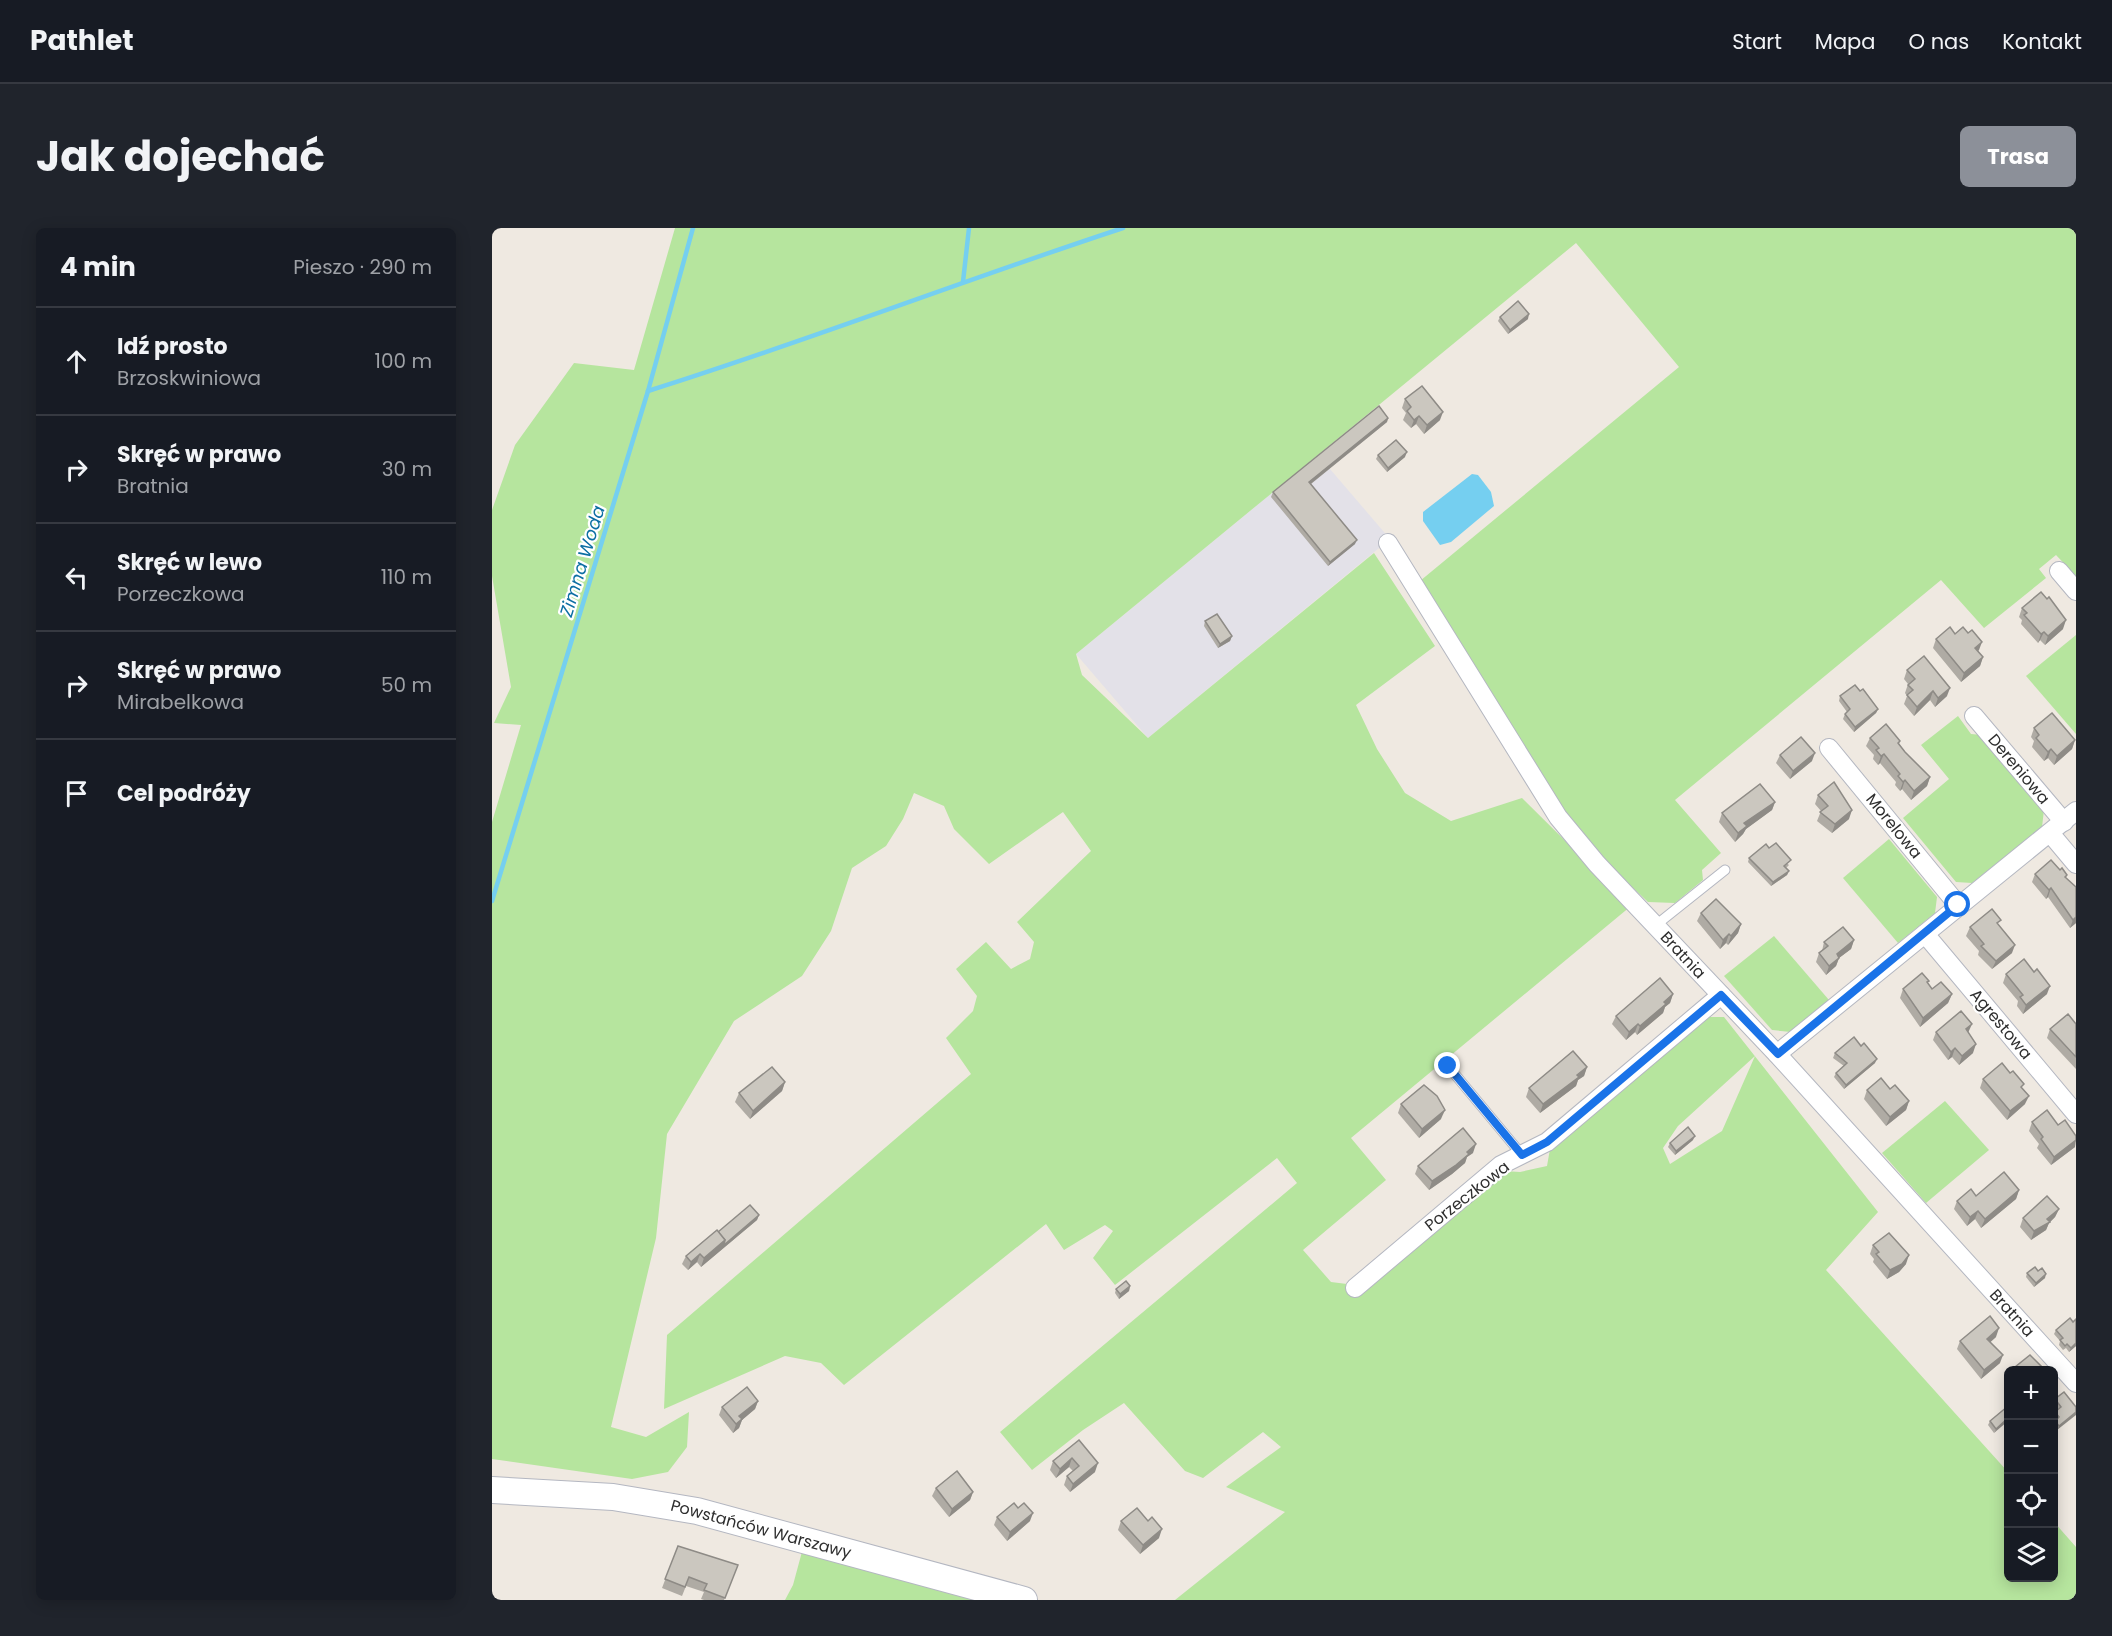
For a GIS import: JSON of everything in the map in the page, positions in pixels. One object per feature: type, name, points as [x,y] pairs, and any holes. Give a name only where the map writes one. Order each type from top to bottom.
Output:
[{"type":"street","name":"Bratnia","points":[[1388,543],[1558,817],[1778,1054],[2076,1383]]},
{"type":"street","points":[[2059,571],[2076,591]]},
{"type":"street","name":"Dereniowa","points":[[1974,716],[2063,822],[2076,864]]},
{"type":"street","name":"Morelowa","points":[[1829,748],[1958,905]]},
{"type":"street","points":[[1778,1054],[1958,905],[2063,822]]},
{"type":"street","name":"Agrestowa","points":[[1925,934],[2076,1114]]},
{"type":"street","name":"Porzeczkowa","points":[[1355,1288],[1501,1165],[1547,1142],[1721,995]]},
{"type":"street","name":"Powstańców Warszawy","points":[[492,1490],[613,1497],[663,1503],[1020,1599]]},
{"type":"lane","points":[[1656,925],[1725,870]]},
{"type":"lane","points":[[1448,1066],[1522,1155]]},
{"type":"shaded area","points":[[1318,455],[1390,539],[1148,738],[1076,654]]},
{"type":"green space","points":[[675,228],[2076,228],[2076,576],[2056,555],[2039,569],[2046,578],[1984,628],[1941,580],[1675,800],[1721,853],[1702,870],[1703,880],[1675,903],[1648,902],[1610,866],[1561,807],[1420,581],[1679,367],[1576,243],[1076,654],[1082,675],[1148,738],[1374,553],[1435,646],[1356,705],[1377,749],[1405,793],[1451,821],[1522,798],[1631,906],[1351,1138],[1386,1180],[1303,1250],[1331,1282],[1347,1284],[1504,1171],[1520,1172],[1547,1166],[1550,1149],[1706,1017],[1724,1017],[1755,1056],[1878,1212],[1826,1270],[2004,1468],[2004,1582],[2058,1582],[2058,1527],[2076,1547],[2076,1600],[1175,1600],[1285,1512],[1226,1487],[1281,1447],[1263,1432],[1203,1478],[1185,1471],[1124,1403],[1083,1430],[1032,1470],[1000,1432],[1297,1183],[1277,1158],[1115,1285],[1093,1258],[1113,1231],[1105,1225],[1064,1250],[1046,1224],[844,1385],[821,1363],[785,1356],[664,1409],[667,1335],[971,1074],[946,1038],[973,1011],[977,996],[956,969],[986,942],[1011,969],[1030,959],[1034,942],[1017,922],[1091,851],[1063,812],[989,864],[954,829],[944,806],[914,793],[903,819],[886,846],[852,868],[831,931],[802,976],[734,1021],[667,1134],[656,1238],[611,1427],[646,1437],[689,1412],[687,1447],[668,1472],[632,1479],[492,1459],[492,822],[521,725],[494,723],[511,687],[492,576],[492,510],[515,445],[574,363],[634,370]],"holes":[[[1755,1056],[1722,1131],[1670,1164],[1663,1148],[1678,1126]]]},
{"type":"green space","points":[[2076,635],[2076,734],[2026,676]]},
{"type":"green space","points":[[1958,716],[1971,734],[1982,735],[2044,810],[2042,827],[1972,883],[1956,882],[1903,818],[1949,779],[1921,745]]},
{"type":"green space","points":[[1889,839],[1937,897],[1935,913],[1898,943],[1843,878]]},
{"type":"green space","points":[[1774,936],[1829,1000],[1791,1032],[1772,1030],[1724,976]]},
{"type":"green space","points":[[1945,1101],[1989,1150],[1926,1203],[1882,1153]]},
{"type":"green space","points":[[803,1548],[989,1600],[785,1600],[793,1585]]},
{"type":"water","points":[[1472,474],[1478,475],[1491,492],[1494,506],[1451,542],[1440,545],[1423,521],[1423,512]]},
{"type":"building","points":[[1518,301],[1529,314],[1510,330],[1500,317]]},
{"type":"building","points":[[1422,386],[1443,412],[1427,425],[1419,416],[1414,420],[1407,411],[1411,407],[1405,399]]},
{"type":"building","points":[[1379,406],[1388,418],[1309,482],[1357,540],[1330,562],[1273,492]]},
{"type":"building","points":[[1396,440],[1407,452],[1388,468],[1378,455]]},
{"type":"building","points":[[2041,592],[2047,599],[2049,597],[2066,620],[2048,636],[2044,632],[2041,634],[2024,615],[2027,613],[2022,608]]},
{"type":"building","points":[[1217,614],[1232,636],[1220,644],[1205,621]]},
{"type":"building","points":[[1950,627],[1955,634],[1963,627],[1968,633],[1972,630],[1982,642],[1975,648],[1983,657],[1964,673],[1936,639]]},
{"type":"building","points":[[1924,656],[1950,688],[1938,698],[1933,691],[1917,707],[1907,695],[1913,690],[1908,685],[1915,679],[1907,670]]},
{"type":"building","points":[[1855,685],[1860,691],[1863,689],[1878,709],[1855,727],[1845,714],[1850,709],[1840,696]]},
{"type":"building","points":[[2052,713],[2075,740],[2057,756],[2051,749],[2048,752],[2036,738],[2039,735],[2034,728]]},
{"type":"building","points":[[1886,724],[1900,741],[1898,743],[1905,752],[1930,777],[1914,791],[1905,780],[1903,782],[1898,776],[1900,774],[1884,754],[1881,756],[1876,750],[1879,748],[1870,738]]},
{"type":"building","points":[[1801,737],[1815,753],[1793,771],[1780,755]]},
{"type":"building","points":[[1834,782],[1852,810],[1835,824],[1820,812],[1828,806],[1818,795]]},
{"type":"building","points":[[1760,784],[1775,802],[1744,823],[1747,826],[1738,833],[1722,813]]},
{"type":"building","points":[[1776,843],[1791,860],[1784,866],[1789,871],[1773,882],[1749,858],[1766,844],[1769,848]]},
{"type":"building","points":[[2051,860],[2060,870],[2062,868],[2067,875],[2065,877],[2076,887],[2076,917],[2073,920],[2051,888],[2049,890],[2035,874]]},
{"type":"building","points":[[1716,899],[1741,924],[1731,936],[1729,934],[1723,940],[1701,913]]},
{"type":"building","points":[[1992,909],[2001,920],[1997,923],[2015,945],[1996,961],[1981,946],[1984,944],[1970,927]]},
{"type":"building","points":[[1843,927],[1854,940],[1837,954],[1839,958],[1829,966],[1819,953],[1828,946],[1824,942]]},
{"type":"building","points":[[2024,959],[2034,972],[2037,969],[2050,986],[2026,1005],[2020,997],[2023,995],[2006,974]]},
{"type":"building","points":[[1922,973],[1932,989],[1941,982],[1952,994],[1923,1018],[1903,989]]},
{"type":"building","points":[[1660,978],[1673,994],[1664,1002],[1666,1004],[1640,1026],[1638,1024],[1629,1032],[1616,1016]]},
{"type":"building","points":[[1961,1011],[1972,1024],[1966,1029],[1976,1044],[1962,1056],[1955,1048],[1951,1052],[1936,1032]]},
{"type":"building","points":[[2068,1014],[2076,1024],[2076,1057],[2050,1029]]},
{"type":"building","points":[[1854,1037],[1861,1046],[1864,1043],[1877,1059],[1846,1085],[1836,1073],[1847,1063],[1835,1053]]},
{"type":"building","points":[[1573,1051],[1587,1067],[1577,1075],[1579,1077],[1543,1104],[1529,1088]]},
{"type":"building","points":[[2002,1063],[2010,1073],[2013,1071],[2024,1084],[2021,1087],[2029,1096],[2010,1111],[1983,1079]]},
{"type":"building","points":[[772,1067],[785,1082],[753,1111],[739,1093]]},
{"type":"building","points":[[1881,1078],[1890,1089],[1895,1085],[1909,1101],[1890,1117],[1867,1090]]},
{"type":"building","points":[[1424,1085],[1437,1096],[1445,1110],[1422,1129],[1401,1104]]},
{"type":"building","points":[[2047,1110],[2058,1125],[2065,1120],[2076,1136],[2076,1140],[2054,1157],[2032,1122]]},
{"type":"building","points":[[1688,1127],[1695,1136],[1676,1151],[1670,1143]]},
{"type":"building","points":[[1463,1128],[1476,1144],[1467,1152],[1469,1154],[1456,1165],[1432,1181],[1418,1166]]},
{"type":"building","points":[[2004,1172],[2019,1190],[1985,1219],[1978,1211],[1970,1217],[1957,1201],[1971,1189],[1976,1196]]},
{"type":"building","points":[[2047,1196],[2059,1209],[2047,1219],[2050,1222],[2034,1231],[2023,1218]]},
{"type":"building","points":[[750,1205],[759,1215],[724,1245],[725,1240],[718,1232]]},
{"type":"building","points":[[717,1230],[725,1240],[704,1258],[700,1254],[691,1262],[686,1256]]},
{"type":"building","points":[[1889,1233],[1909,1255],[1902,1264],[1890,1270],[1876,1254],[1879,1252],[1873,1245]]},
{"type":"building","points":[[2035,1267],[2038,1271],[2042,1268],[2046,1274],[2036,1283],[2027,1273]]},
{"type":"building","points":[[1126,1281],[1130,1286],[1120,1294],[1116,1289]]},
{"type":"building","points":[[1990,1316],[1999,1328],[1987,1339],[2003,1355],[1984,1370],[1960,1341]]},
{"type":"building","points":[[2070,1318],[2073,1322],[2076,1319],[2076,1343],[2071,1348],[2067,1344],[2065,1346],[2060,1340],[2063,1338],[2056,1330]]},
{"type":"building","points":[[2030,1355],[2041,1366],[2016,1366]]},
{"type":"building","points":[[747,1387],[758,1401],[739,1416],[742,1419],[736,1424],[722,1407]]},
{"type":"building","points":[[2064,1392],[2076,1407],[2076,1412],[2059,1426],[2058,1410],[2061,1407],[2058,1397]]},
{"type":"building","points":[[2004,1409],[2004,1422],[1996,1429],[1990,1421]]},
{"type":"building","points":[[1079,1440],[1098,1463],[1073,1484],[1067,1476],[1079,1466],[1072,1458],[1060,1469],[1053,1461]]},
{"type":"building","points":[[957,1471],[973,1492],[952,1509],[936,1488]]},
{"type":"building","points":[[1014,1503],[1018,1508],[1024,1503],[1033,1513],[1010,1532],[997,1517]]},
{"type":"building","points":[[1137,1508],[1148,1521],[1152,1517],[1162,1529],[1143,1545],[1121,1521]]},
{"type":"building","points":[[678,1546],[738,1565],[725,1598],[704,1590],[707,1584],[689,1577],[685,1587],[665,1579]]},
{"type":"waterway","name":"Zimna Woda","points":[[492,901],[648,391],[693,228]]},
{"type":"waterway","points":[[963,282],[969,228]]},
{"type":"waterway","points":[[648,391],[1123,228]]},
{"type":"route","points":[[1448,1066],[1522,1155],[1547,1142],[1721,995],[1778,1054],[1958,905]]}]
